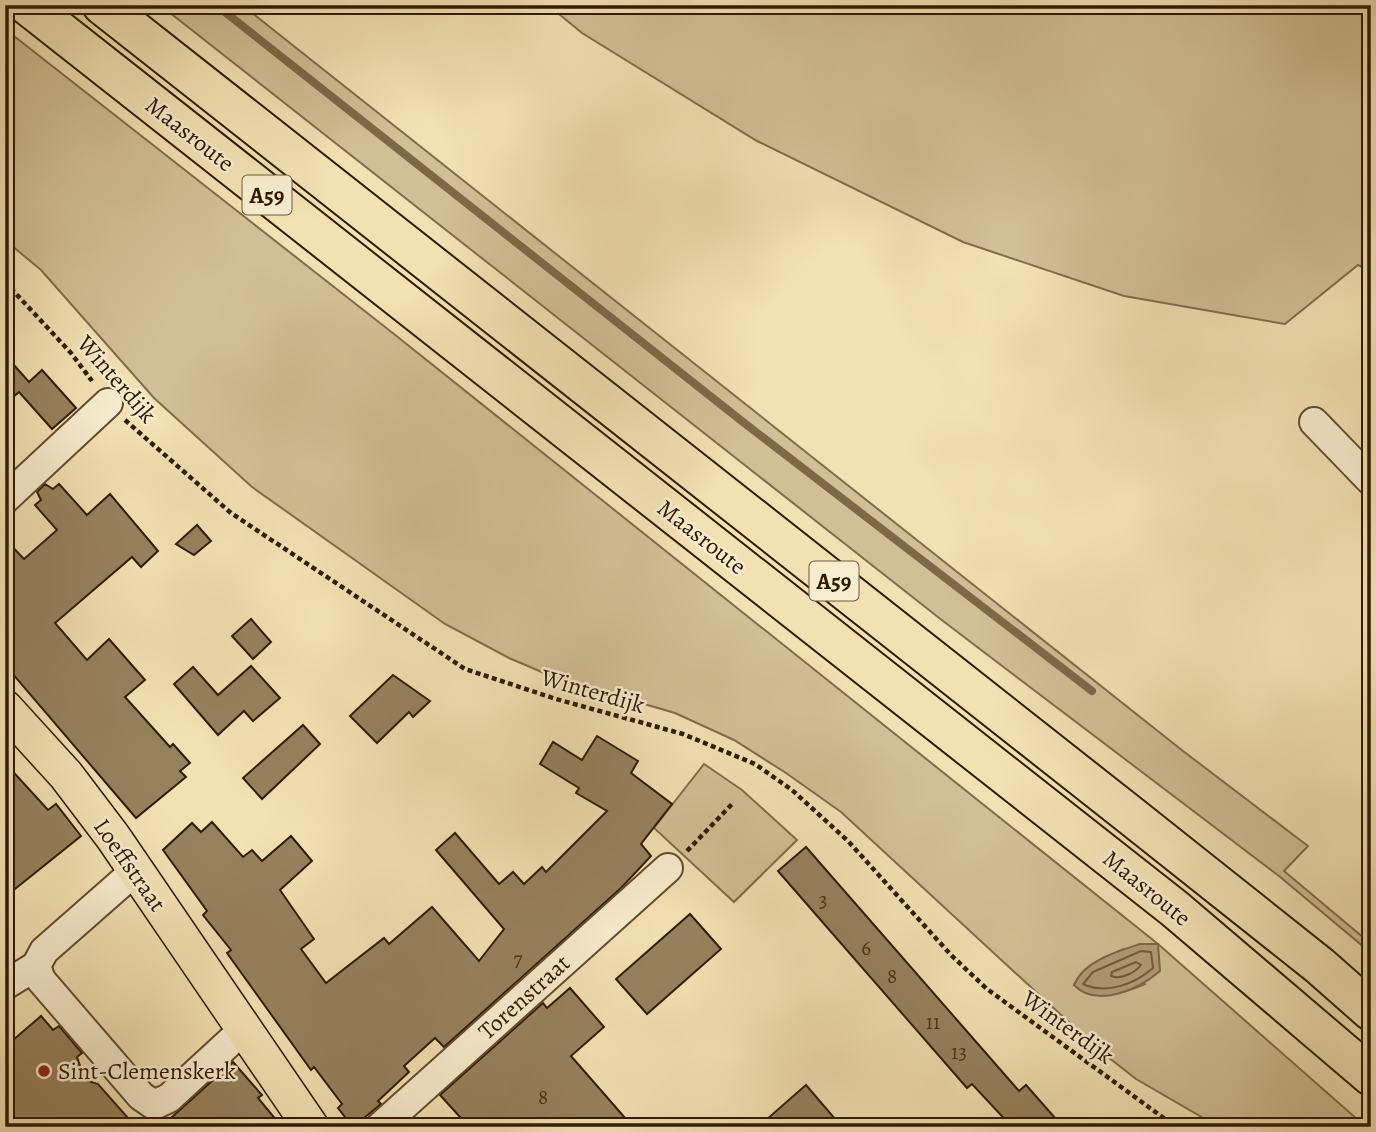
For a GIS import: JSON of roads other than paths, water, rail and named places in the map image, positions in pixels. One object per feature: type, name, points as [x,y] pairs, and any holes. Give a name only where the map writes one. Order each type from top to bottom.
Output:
[{"type":"highway","name":"Maasroute","points":[[27,5],[1175,909],[1371,1076]]},
{"type":"highway","name":"Maasroute","points":[[102,5],[1320,966],[1371,1011]]},
{"type":"highway","name":"A59","points":[[1307,1020],[1371,1092]]},
{"type":"main road","name":"Loeffstraat","points":[[5,708],[66,775],[311,1127]]},
{"type":"street","points":[[5,499],[108,403]]},
{"type":"street","points":[[1314,422],[1371,481]]},
{"type":"street","name":"Torenstraat","points":[[380,1127],[668,868]]},
{"type":"street","points":[[5,985],[36,966],[44,951],[135,871]]},
{"type":"street","points":[[36,966],[41,980],[141,1096],[154,1105],[169,1098],[244,1029]]},
{"type":"water","points":[[1140,944],[1158,944],[1160,971],[1151,978],[1130,990],[1106,996],[1083,992],[1074,985],[1093,964],[1111,954]]},
{"type":"waterway","points":[[216,5],[743,422],[1092,691]]},
{"type":"place","name":"Sint-Clemenskerk","points":[[44,1071]]}]
